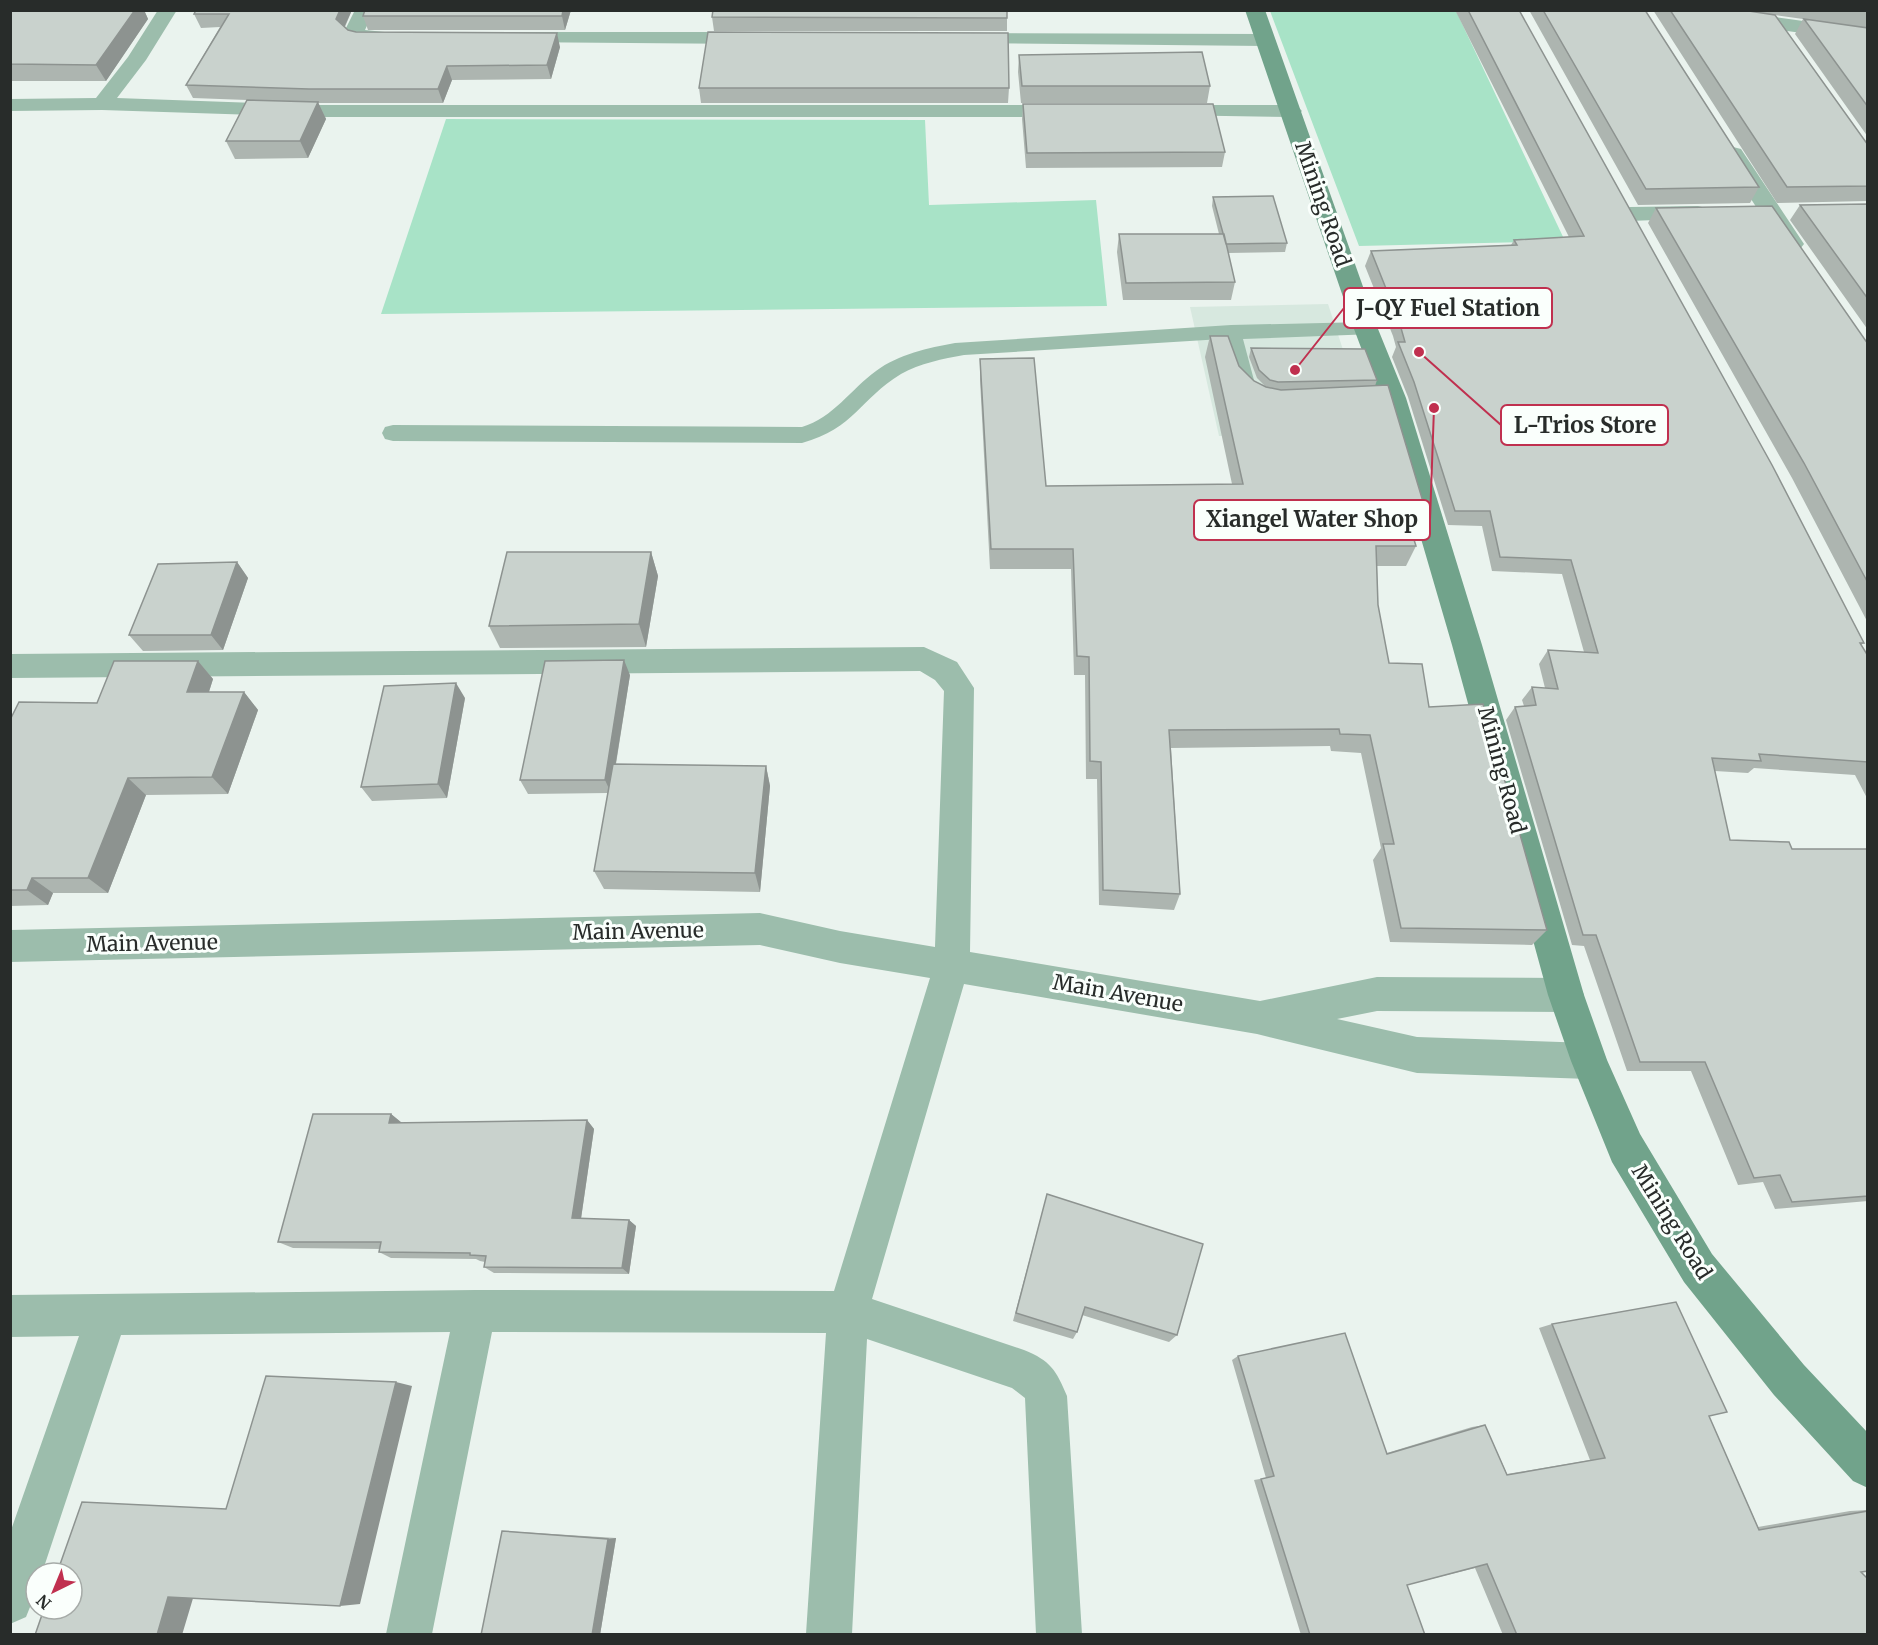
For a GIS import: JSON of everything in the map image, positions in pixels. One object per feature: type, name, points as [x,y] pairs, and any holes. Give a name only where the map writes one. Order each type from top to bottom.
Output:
[{"type":"street","points":[[102,104],[136,60],[168,10]]},
{"type":"street","points":[[365,10],[354,32],[357,35],[422,38]]},
{"type":"street","points":[[1678,10],[1868,36]]},
{"type":"street","points":[[1775,24],[1788,43]]},
{"type":"street","points":[[943,39],[1260,25]]},
{"type":"street","name":"Mining Road","points":[[1260,25],[1366,329],[1381,399],[1467,645],[1566,995],[1589,1061],[1626,1148],[1698,1268],[1789,1380],[1868,1466]]},
{"type":"street","points":[[492,38],[776,39]]},
{"type":"street","points":[[10,105],[102,104],[315,111],[1089,111]]},
{"type":"street","points":[[1148,111],[1291,111]]},
{"type":"street","points":[[1724,141],[1780,211],[1802,259]]},
{"type":"street","points":[[1746,212],[1780,211]]},
{"type":"street","points":[[1630,214],[1723,212]]},
{"type":"street","points":[[10,666],[924,659],[946,671],[959,688],[952,965],[848,1312],[829,1635]]},
{"type":"street","name":"Main Avenue","points":[[10,946],[760,929],[840,947],[1257,1017],[1417,1055],[1589,1061]]},
{"type":"street","name":"Main Avenue","points":[[1257,1017],[1377,994],[1566,995]]},
{"type":"street","points":[[409,1635],[475,1311]]},
{"type":"street","points":[[10,1316],[475,1311],[848,1312],[1024,1371],[1041,1384],[1046,1396],[1059,1635]]},
{"type":"street","points":[[10,1601],[107,1314]]},
{"type":"lane","points":[[393,433],[802,435],[827,428],[893,370],[928,354],[964,348],[1231,332],[1366,329]]},
{"type":"lane","points":[[1231,332],[1245,387],[1256,397],[1275,401]]},
{"type":"shaded area","points":[[1328,304],[1370,432],[1219,436],[1190,307]]},
{"type":"green space","points":[[1270,11],[1456,11],[1565,241],[1359,246]]},
{"type":"green space","points":[[446,119],[925,120],[929,205],[1096,200],[1107,306],[381,314]]},
{"type":"building","points":[[10,10],[135,10],[96,65],[10,64]]},
{"type":"building","points":[[196,10],[340,10],[336,19],[348,30],[356,32],[557,33],[547,65],[447,66],[438,89],[309,89],[186,85],[229,14],[194,14]]},
{"type":"building","points":[[365,10],[563,10],[562,16],[363,16]]},
{"type":"building","points":[[713,10],[1007,10],[1007,18],[712,17]]},
{"type":"building","points":[[1468,10],[1519,10],[1772,465],[1864,643],[1860,643],[1868,656],[1868,762],[1759,754],[1761,761],[1712,758],[1730,840],[1789,842],[1792,849],[1868,849],[1868,1196],[1792,1202],[1780,1175],[1754,1178],[1705,1062],[1640,1062],[1596,935],[1583,935],[1515,707],[1536,705],[1532,687],[1558,689],[1548,650],[1598,653],[1571,560],[1500,557],[1490,511],[1455,511],[1414,382],[1398,342],[1405,342],[1399,321],[1371,251],[1517,245],[1514,240],[1584,236]]},
{"type":"building","points":[[1543,10],[1645,10],[1759,187],[1646,189]]},
{"type":"building","points":[[1670,10],[1742,10],[1775,15],[1868,145],[1868,186],[1787,187]]},
{"type":"building","points":[[1804,19],[1868,28],[1868,107]]},
{"type":"building","points":[[708,32],[1008,33],[1009,88],[699,88]]},
{"type":"building","points":[[1202,52],[1210,86],[1022,86],[1019,55]]},
{"type":"building","points":[[247,100],[318,102],[300,141],[226,141]]},
{"type":"building","points":[[1023,104],[1213,104],[1225,152],[1027,153]]},
{"type":"building","points":[[1273,196],[1287,243],[1226,244],[1213,197]]},
{"type":"building","points":[[1868,204],[1868,299],[1800,205]]},
{"type":"building","points":[[1772,206],[1868,344],[1868,583],[1804,463],[1656,208]]},
{"type":"building","points":[[1119,234],[1224,234],[1235,282],[1126,283]]},
{"type":"building","points":[[1210,336],[1228,336],[1239,366],[1254,381],[1266,387],[1281,390],[1388,385],[1424,505],[1403,505],[1416,546],[1376,546],[1378,605],[1389,663],[1422,664],[1429,707],[1483,704],[1547,930],[1401,928],[1383,844],[1394,844],[1370,735],[1340,734],[1339,729],[1169,730],[1180,894],[1103,890],[1101,762],[1090,761],[1089,657],[1077,656],[1073,549],[991,549],[980,359],[1034,358],[1046,486],[1243,484]]},
{"type":"building","points":[[1251,348],[1365,349],[1377,380],[1278,382],[1270,380],[1259,370]]},
{"type":"building","points":[[507,552],[651,552],[639,624],[489,626]]},
{"type":"building","points":[[237,562],[211,635],[129,635],[158,564]]},
{"type":"building","points":[[624,660],[605,780],[520,780],[545,661]]},
{"type":"building","points":[[114,661],[198,661],[187,692],[244,692],[212,777],[128,778],[88,878],[32,878],[27,890],[10,890],[10,720],[19,702],[97,703]]},
{"type":"building","points":[[456,683],[438,784],[361,787],[384,686]]},
{"type":"building","points":[[613,764],[766,766],[755,873],[594,871]]},
{"type":"building","points":[[313,1114],[391,1114],[389,1123],[587,1120],[572,1218],[629,1220],[622,1268],[484,1267],[486,1256],[470,1255],[470,1253],[379,1252],[381,1242],[278,1242]]},
{"type":"building","points":[[1047,1194],[1203,1244],[1177,1335],[1085,1307],[1077,1332],[1016,1313]]},
{"type":"building","points":[[1676,1302],[1727,1412],[1709,1416],[1759,1530],[1868,1511],[1868,1571],[1861,1572],[1868,1579],[1868,1635],[1517,1635],[1487,1564],[1407,1585],[1425,1635],[1310,1635],[1261,1479],[1274,1476],[1238,1356],[1345,1333],[1387,1454],[1485,1425],[1507,1475],[1605,1458],[1552,1324]]},
{"type":"building","points":[[266,1376],[396,1382],[340,1606],[168,1597],[157,1635],[35,1635],[40,1621],[84,1621],[84,1561],[61,1561],[82,1502],[226,1509]]},
{"type":"building","points":[[502,1531],[608,1539],[592,1635],[481,1635]]},
{"type":"place","name":"L-Trios Store","points":[[1419,352]]},
{"type":"place","name":"J-QY Fuel Station","points":[[1295,370]]},
{"type":"place","name":"Xiangel Water Shop","points":[[1434,408]]}]
